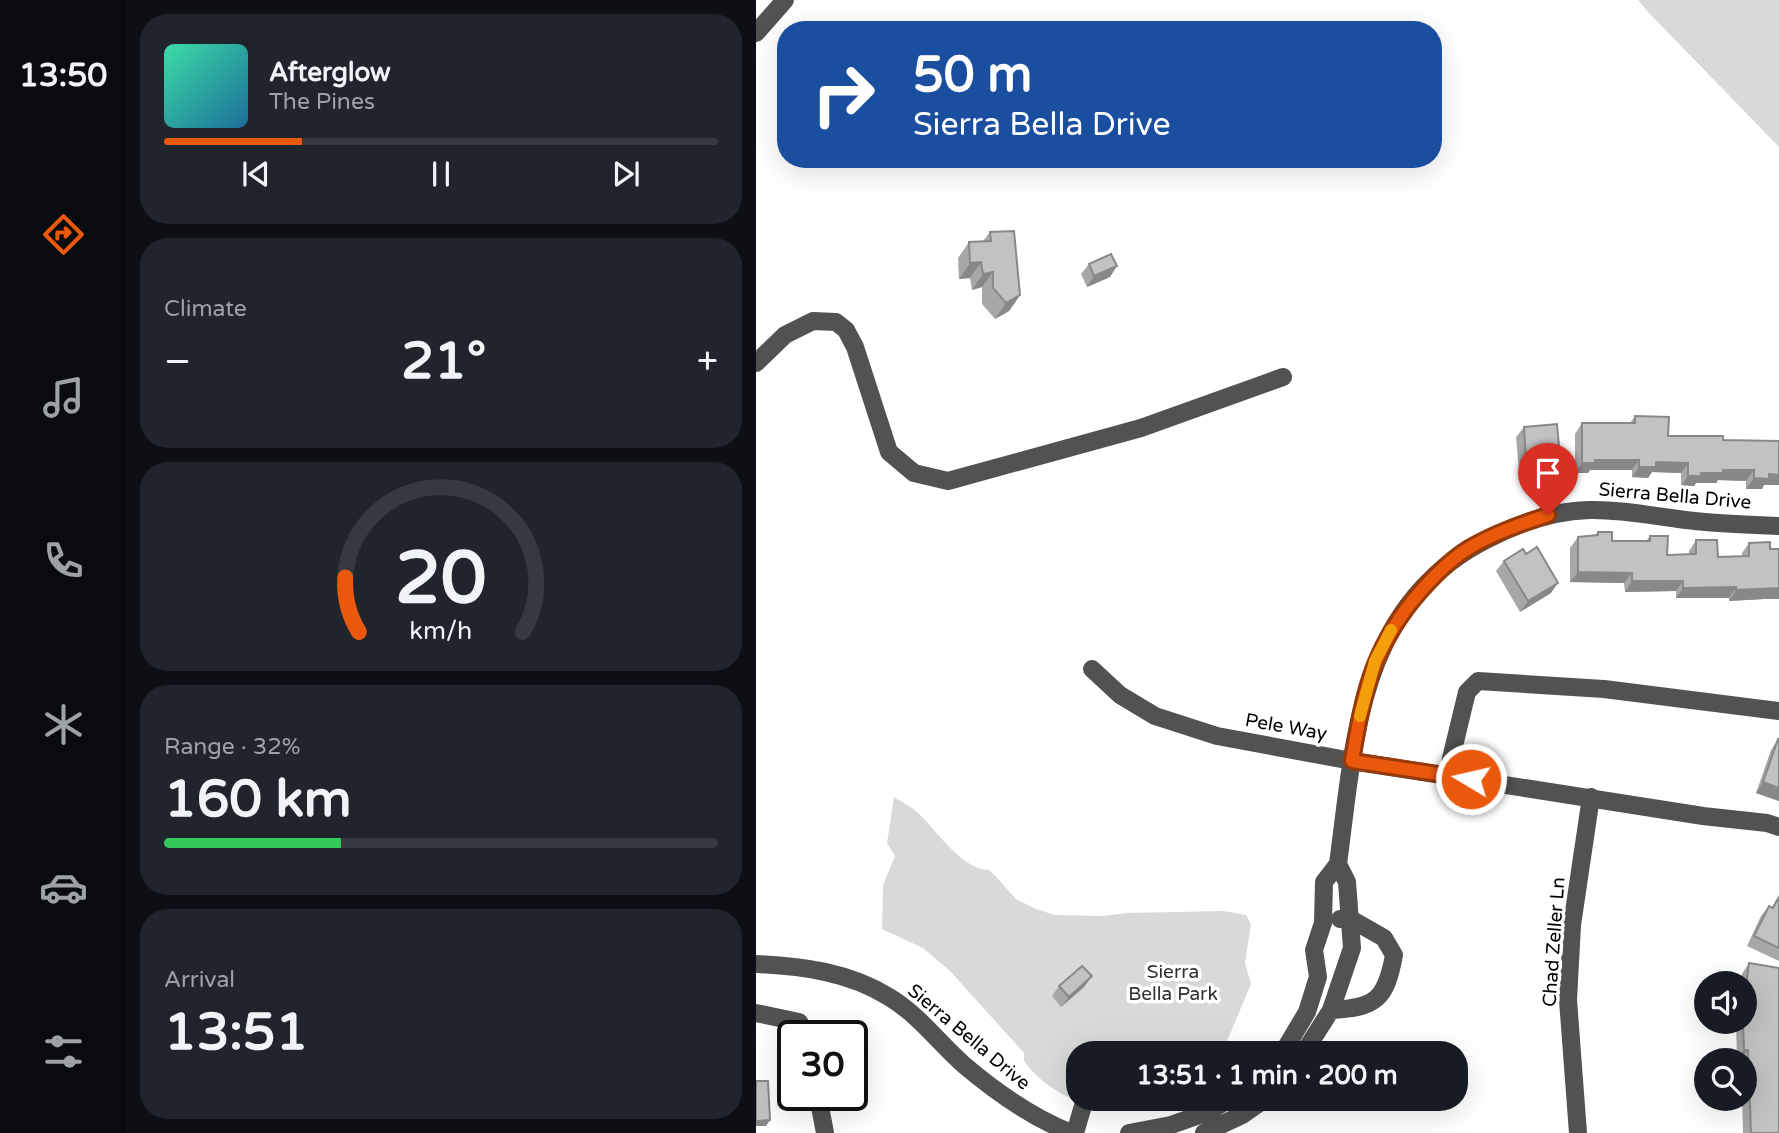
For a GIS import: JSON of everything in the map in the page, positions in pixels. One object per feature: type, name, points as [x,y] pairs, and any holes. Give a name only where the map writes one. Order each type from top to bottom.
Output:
[{"type":"street","points":[[756,33],[785,0]]},
{"type":"street","points":[[756,363],[785,335],[813,321],[836,322],[846,330],[855,346],[889,452],[914,473],[948,481],[1141,428],[1283,377]]},
{"type":"street","name":"Sierra Bella Drive","points":[[1290,1041],[1307,1012],[1318,977],[1314,950],[1323,923],[1324,882],[1338,864],[1363,700],[1375,661],[1394,624],[1429,580],[1468,549],[1509,528],[1548,515],[1588,510],[1640,513],[1703,522],[1779,526]]},
{"type":"street","name":"Pele Way","points":[[1092,669],[1120,695],[1155,716],[1217,736],[1352,761],[1779,827]]},
{"type":"street","points":[[1447,775],[1467,692],[1478,681],[1604,689],[1779,712]]},
{"type":"street","name":"Chad Zeller Ln","points":[[1578,1133],[1568,1000],[1572,925],[1591,797]]},
{"type":"street","name":"Sierra Bella Drive","points":[[1311,1041],[1331,1010],[1352,948],[1347,882],[1338,864]]},
{"type":"street","points":[[1323,923],[1349,918],[1384,938],[1394,955],[1385,990],[1375,1000],[1354,1009],[1331,1010]]},
{"type":"street","name":"Sierra Bella Drive","points":[[756,964],[799,966],[846,977],[889,996],[925,1024],[962,1064],[1014,1105],[1050,1125],[1073,1133]]},
{"type":"street","points":[[756,1013],[789,1020]]},
{"type":"street","points":[[821,1111],[825,1133]]},
{"type":"street","points":[[1073,1133],[1081,1111]]},
{"type":"street","points":[[1129,1133],[1171,1125],[1210,1111]]},
{"type":"street","points":[[1204,1133],[1248,1111]]},
{"type":"green space","points":[[1638,0],[1779,0],[1779,147],[1649,13]]},
{"type":"green space","name":"Sierra Bella Park","points":[[894,797],[917,812],[960,857],[969,864],[990,870],[1016,899],[1036,909],[1055,915],[1102,916],[1224,911],[1246,915],[1251,924],[1245,963],[1251,984],[1227,1041],[1066,1041],[1066,1096],[1061,1094],[1040,1079],[1024,1061],[1024,1053],[950,971],[923,948],[882,929],[883,885],[895,856],[887,843]]},
{"type":"building","points":[[1014,231],[1020,295],[1006,303],[993,288],[993,272],[983,274],[981,262],[970,263],[969,242],[991,241],[990,232]]},
{"type":"building","points":[[1111,254],[1117,266],[1094,276],[1089,264]]},
{"type":"building","points":[[1635,416],[1669,417],[1668,436],[1723,436],[1723,440],[1779,441],[1779,475],[1769,474],[1769,479],[1754,478],[1754,470],[1723,470],[1723,473],[1688,476],[1688,463],[1656,462],[1656,467],[1639,467],[1639,460],[1595,460],[1595,463],[1582,463],[1582,423],[1635,423]]},
{"type":"building","points":[[1557,424],[1561,468],[1550,469],[1551,476],[1533,477],[1531,459],[1526,460],[1524,427]]},
{"type":"building","points":[[1598,532],[1612,532],[1612,541],[1650,541],[1650,536],[1668,536],[1667,555],[1696,554],[1696,540],[1717,540],[1718,557],[1749,556],[1749,543],[1770,542],[1770,549],[1779,549],[1779,588],[1683,588],[1683,581],[1632,581],[1632,573],[1578,572],[1578,537],[1598,535]]},
{"type":"building","points":[[1537,547],[1558,583],[1528,601],[1504,561],[1523,549],[1526,554]]},
{"type":"building","points":[[1779,740],[1779,788],[1763,782]]},
{"type":"building","points":[[1779,897],[1779,948],[1754,936],[1769,906],[1773,908]]},
{"type":"building","points":[[1749,963],[1779,968],[1779,1133],[1751,1133],[1750,1111],[1757,1111],[1757,1048],[1744,1048],[1743,1034],[1757,1034],[1757,971],[1748,971]]},
{"type":"building","points":[[1082,966],[1092,976],[1069,997],[1059,986]]},
{"type":"building","points":[[756,1081],[768,1081],[770,1120],[756,1121]]},
{"type":"slow traffic","points":[[1360,716],[1375,661],[1391,630]]},
{"type":"route","points":[[1471,779],[1352,761],[1363,700],[1375,661],[1394,624],[1429,580],[1468,549],[1509,528],[1548,515]]}]
